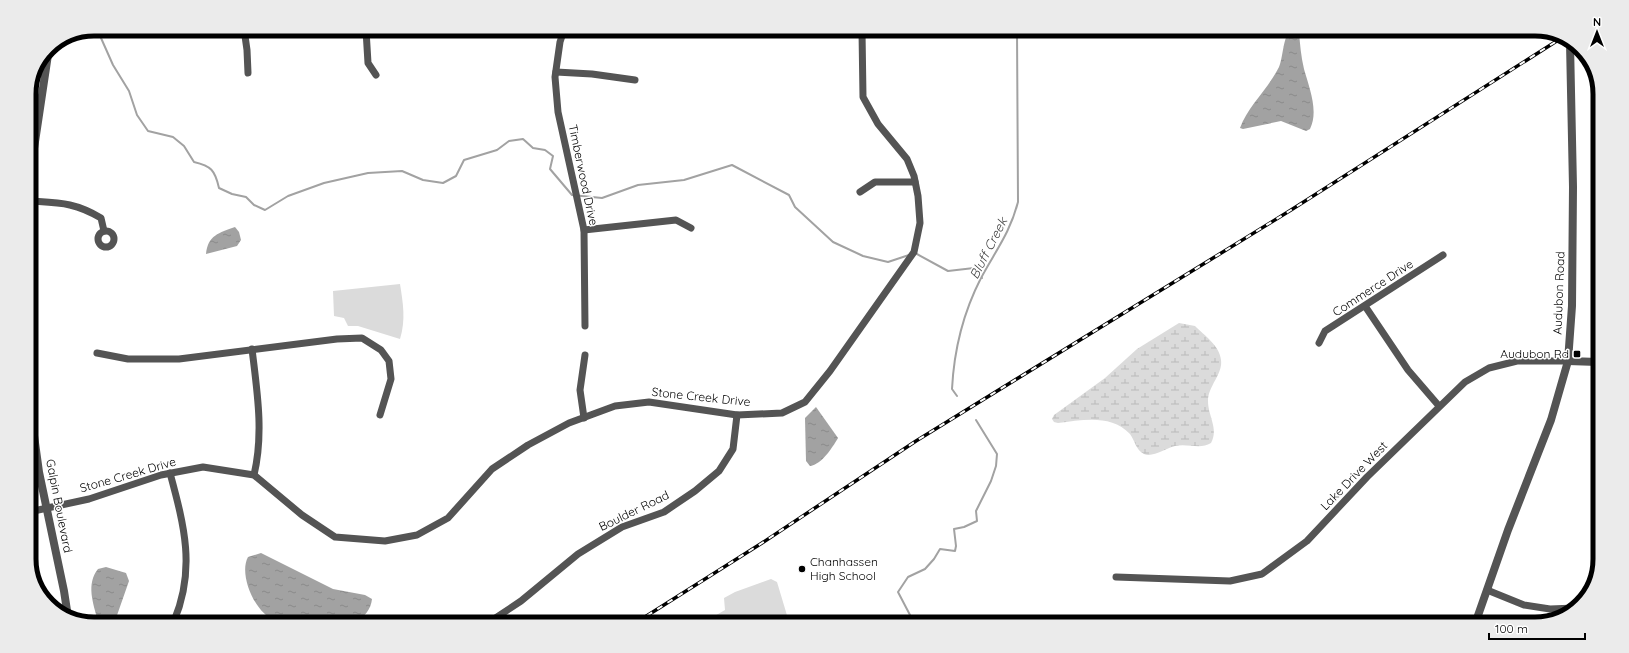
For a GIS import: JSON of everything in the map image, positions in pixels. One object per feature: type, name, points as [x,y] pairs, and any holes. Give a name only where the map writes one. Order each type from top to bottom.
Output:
[{"type":"street","points":[[245,36],[248,74]]},
{"type":"street","points":[[366,36],[368,63],[376,75]]},
{"type":"street","name":"Timberwood Drive","points":[[562,36],[556,72],[558,112],[584,230],[585,326]]},
{"type":"street","name":"Stone Creek Drive","points":[[36,511],[89,499],[170,473],[203,467],[254,475],[302,515],[335,537],[384,542],[417,535],[448,518],[492,469],[528,445],[569,423],[615,406],[649,402],[737,414],[782,413],[805,402],[830,371],[914,252],[920,223],[915,182],[907,159],[878,124],[863,97],[861,69],[862,36]]},
{"type":"street","name":"Audubon Road","points":[[1477,617],[1486,590],[1551,420],[1568,361],[1572,306],[1573,200],[1570,48]]},
{"type":"street","points":[[36,135],[47,61]]},
{"type":"street","points":[[556,72],[592,74],[635,80]]},
{"type":"street","points":[[860,192],[875,182],[915,182]]},
{"type":"street","points":[[36,201],[67,203],[84,208],[101,218],[104,231]]},
{"type":"street","points":[[584,230],[676,220],[691,228]]},
{"type":"street","name":"Commerce Drive","points":[[1319,343],[1325,331],[1443,255]]},
{"type":"street","points":[[1365,306],[1408,370],[1439,406]]},
{"type":"street","points":[[96,353],[128,359],[179,359],[337,339],[362,338],[381,350],[389,361],[391,379],[380,415]]},
{"type":"street","points":[[252,349],[260,432],[254,475]]},
{"type":"street","points":[[584,418],[580,390],[585,355]]},
{"type":"street","name":"Lake Drive West","points":[[1116,577],[1230,581],[1262,574],[1307,541],[1439,406],[1465,382],[1489,368],[1516,361],[1593,362]]},
{"type":"street","name":"Boulder Road","points":[[498,617],[521,601],[578,554],[622,527],[664,512],[695,491],[719,471],[733,449],[737,414]]},
{"type":"street","name":"Galpin Boulevard","points":[[36,450],[39,472],[67,610]]},
{"type":"street","points":[[170,473],[182,519],[187,551],[182,602],[176,617]]},
{"type":"street","points":[[1486,590],[1524,605],[1565,608]]},
{"type":"green space","points":[[400,284],[403,305],[403,325],[400,339],[358,326],[348,326],[344,318],[334,316],[333,291]]},
{"type":"green space","points":[[1179,323],[1195,326],[1215,345],[1220,355],[1220,370],[1210,390],[1208,401],[1208,407],[1214,428],[1211,443],[1203,446],[1180,445],[1155,454],[1147,455],[1139,450],[1130,434],[1114,423],[1096,420],[1054,422],[1052,419],[1054,415],[1105,378],[1137,349]]},
{"type":"green space","points":[[771,579],[777,582],[788,617],[713,617],[725,610],[724,598],[735,592]]},
{"type":"water","points":[[1286,36],[1299,36],[1303,64],[1312,99],[1314,115],[1310,129],[1306,131],[1281,121],[1243,129],[1240,128],[1248,112],[1279,67]]},
{"type":"water","points":[[235,227],[239,232],[241,240],[237,246],[206,254],[209,243],[215,236]]},
{"type":"water","points":[[816,407],[838,438],[823,459],[810,466],[806,461],[805,418]]},
{"type":"water","points":[[261,553],[333,589],[365,595],[372,599],[369,610],[362,617],[268,617],[256,603],[247,584],[245,574],[248,557]]},
{"type":"water","points":[[106,567],[126,573],[129,581],[116,617],[97,617],[91,587],[94,575],[98,569]]},
{"type":"waterway","points":[[100,36],[113,65],[129,91],[137,115],[148,131],[173,137],[184,146],[194,162],[205,165],[214,173],[219,188],[232,194],[246,197],[254,205],[265,210],[288,196],[324,183],[368,173],[402,171],[423,180],[443,183],[456,176],[464,160],[497,150],[509,141],[523,139],[533,148],[545,150],[553,156],[550,169],[572,195],[602,198],[638,185],[684,180],[732,165],[789,195],[795,207],[833,242],[863,256],[888,262],[909,255]]},
{"type":"waterway","name":"Bluff Creek","points":[[957,396],[952,389],[953,374],[957,346],[964,318],[981,278],[1007,232],[1018,202],[1017,36]]},
{"type":"waterway","points":[[915,253],[948,271],[974,268],[982,278]]},
{"type":"waterway","name":"Bluff Creek","points":[[909,617],[910,615],[898,592],[908,577],[925,569],[940,549],[955,551],[956,546],[954,529],[964,527],[977,521],[976,511],[991,481],[996,466],[997,454],[976,420]]},
{"type":"railway","points":[[645,617],[762,543],[916,441],[1291,210],[1557,41]]},
{"type":"place","name":"Audubon Rd","points":[[1577,354]]},
{"type":"place","name":"Chanhassen High School","points":[[802,569]]}]
